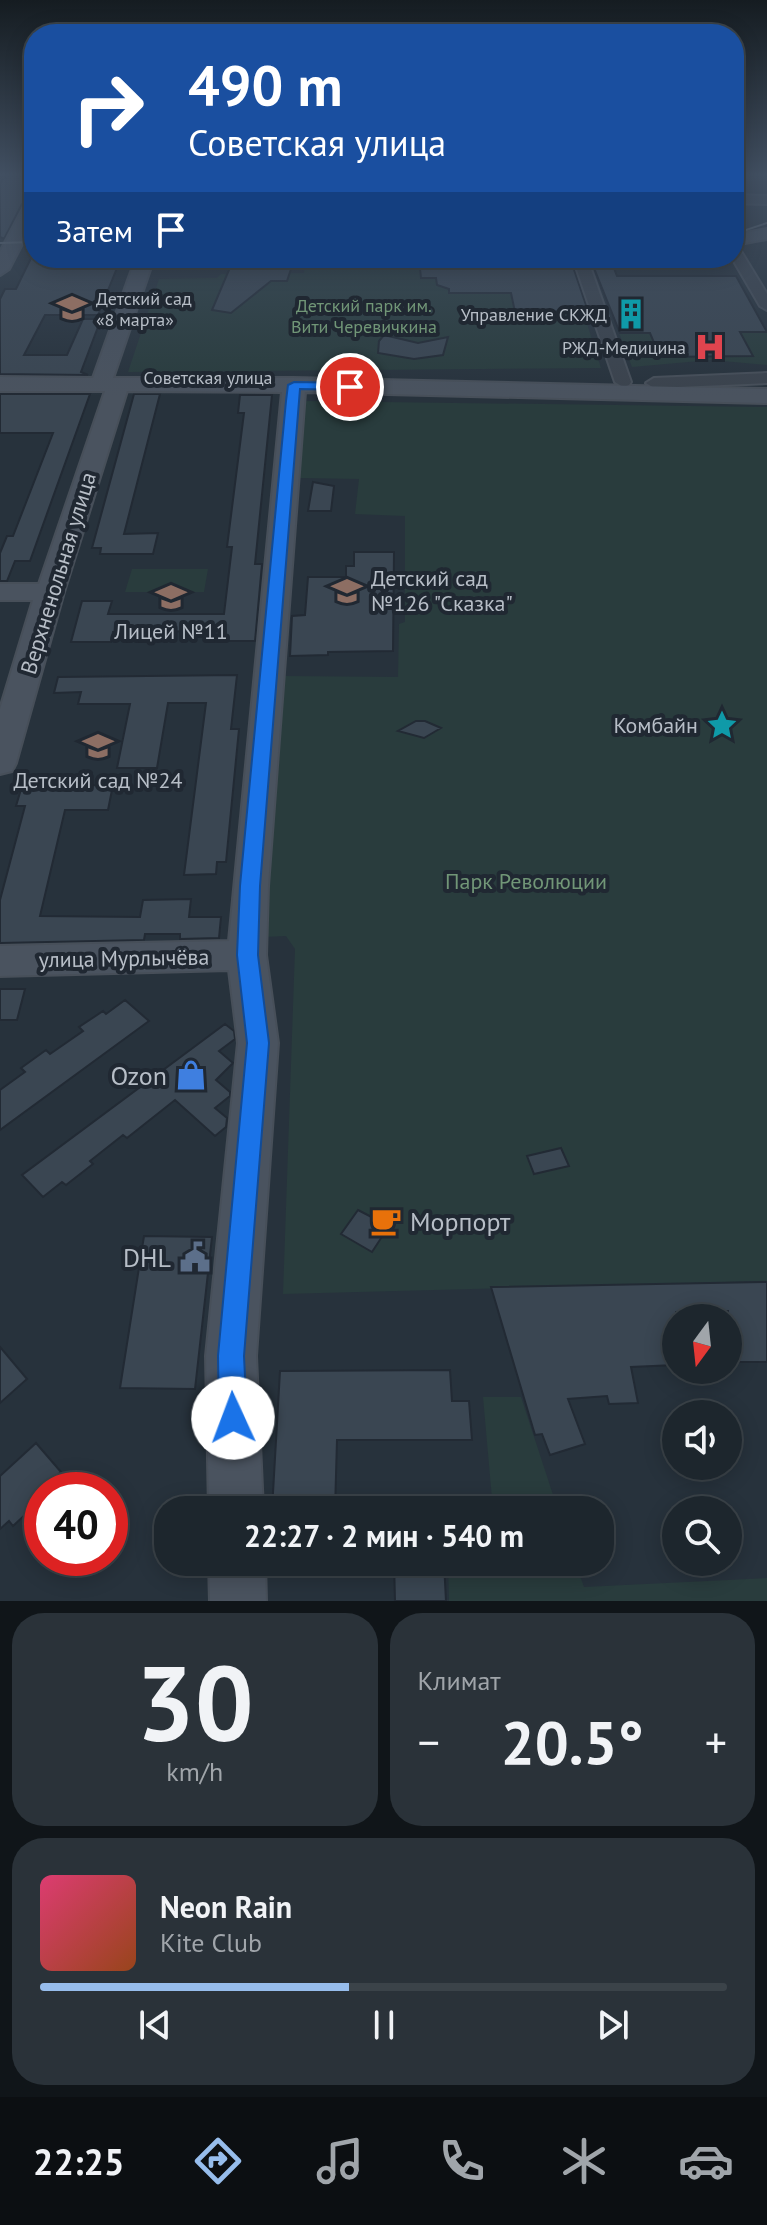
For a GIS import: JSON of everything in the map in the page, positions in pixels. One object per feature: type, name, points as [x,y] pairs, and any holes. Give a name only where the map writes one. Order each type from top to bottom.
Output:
[{"type":"street","points":[[0,269],[6,248]]},
{"type":"street","name":"Верхненольная улица","points":[[0,763],[142,268]]},
{"type":"street","points":[[583,268],[623,382]]},
{"type":"street","points":[[744,268],[767,306]]},
{"type":"street","name":"Советская улица","points":[[0,377],[294,385],[623,382],[767,386]]},
{"type":"street","points":[[654,383],[767,378]]},
{"type":"street","name":"Советская улица","points":[[0,384],[110,380],[464,384],[760,397]]},
{"type":"street","points":[[236,1496],[231,1356],[258,1043],[247,955],[250,886],[294,385]]},
{"type":"street","points":[[0,592],[50,592]]},
{"type":"street","name":"улица Мурлычёва","points":[[0,961],[247,955]]},
{"type":"street","points":[[237,1576],[238,1601]]},
{"type":"green space","name":"Детский парк им. Вити Черевичкина","points":[[305,268],[511,268],[515,311],[583,311],[601,368],[128,372],[159,279],[217,278],[221,274],[304,273]]},
{"type":"green space","points":[[652,331],[660,357],[752,356],[736,331],[767,332],[767,365],[711,360],[632,367],[619,333]]},
{"type":"green space","name":"Парк Революции","points":[[302,403],[767,407],[767,1281],[283,1294],[295,949],[286,936],[263,937],[283,676],[398,677],[399,624],[405,622],[405,516],[355,514],[359,479],[299,478]]},
{"type":"green space","points":[[132,569],[208,569],[204,592],[125,592]]},
{"type":"green space","points":[[483,1397],[521,1397],[553,1496],[492,1496]]},
{"type":"green space","points":[[448,1576],[580,1576],[584,1587],[767,1578],[767,1601],[449,1601]]},
{"type":"building","points":[[26,268],[117,268],[98,315],[45,315],[24,355],[67,355],[83,319],[101,319],[81,372],[88,375],[0,374],[0,299],[5,289],[16,289]]},
{"type":"building","points":[[230,268],[291,268],[287,281],[271,281],[231,313],[212,310]]},
{"type":"building","points":[[420,268],[573,268],[588,311],[515,312],[511,293],[449,293],[449,289],[437,285],[436,278],[421,278]]},
{"type":"building","name":"Управление СКЖД","points":[[594,268],[614,268],[617,276],[736,276],[767,332],[740,332],[753,356],[660,357],[650,333],[620,333]]},
{"type":"building","points":[[384,335],[418,343],[448,337],[443,355],[414,359],[378,353],[379,341]]},
{"type":"building","points":[[0,394],[90,394],[30,561],[15,561],[7,581],[0,581],[0,553],[7,536],[13,536],[53,433],[0,433]]},
{"type":"building","points":[[134,394],[160,394],[124,534],[158,533],[153,554],[100,554],[101,548],[92,548]]},
{"type":"building","points":[[240,395],[272,395],[255,564],[262,564],[255,641],[215,641],[216,631],[113,632],[111,642],[71,642],[82,601],[112,601],[108,614],[224,614],[232,547],[227,547],[244,413],[238,413]]},
{"type":"building","points":[[313,482],[334,486],[331,511],[308,511]]},
{"type":"building","points":[[354,552],[394,552],[393,651],[290,656],[292,616],[305,615],[308,577],[346,577],[346,566],[354,566]]},
{"type":"building","points":[[237,675],[231,729],[239,729],[226,862],[217,862],[216,874],[184,875],[206,703],[168,703],[157,768],[117,768],[130,704],[78,704],[81,692],[54,693],[58,677]]},
{"type":"building","points":[[416,721],[425,721],[441,728],[424,738],[398,731]]},
{"type":"building","points":[[113,785],[108,810],[65,810],[40,916],[140,917],[143,900],[191,899],[189,917],[221,917],[219,938],[180,939],[180,934],[145,934],[144,940],[0,943],[0,900],[25,806],[16,806],[22,786]]},
{"type":"building","points":[[0,989],[25,989],[17,1020],[0,1020]]},
{"type":"building","points":[[125,1000],[149,1021],[0,1130],[0,1090],[25,1072],[21,1068],[46,1050],[50,1054],[83,1031],[79,1027],[103,1011],[106,1014]]},
{"type":"building","points":[[225,1024],[234,1031],[235,1039],[219,1051],[233,1063],[216,1080],[230,1092],[230,1096],[215,1108],[227,1118],[226,1127],[215,1136],[175,1100],[127,1138],[123,1135],[66,1185],[62,1182],[43,1197],[22,1175]]},
{"type":"building","points":[[561,1148],[569,1166],[534,1174],[527,1156]]},
{"type":"building","points":[[358,1210],[389,1226],[372,1252],[341,1234]]},
{"type":"building","points":[[144,1236],[212,1237],[195,1389],[120,1388]]},
{"type":"building","points":[[767,1282],[767,1362],[742,1362],[742,1304],[662,1304],[662,1366],[631,1367],[638,1403],[609,1404],[607,1396],[568,1399],[585,1444],[550,1455],[542,1434],[535,1435],[491,1287]]},
{"type":"building","points":[[0,1347],[27,1379],[0,1403]]},
{"type":"building","points":[[450,1370],[452,1401],[469,1401],[472,1440],[337,1440],[335,1496],[273,1496],[280,1371]]},
{"type":"building","points":[[36,1443],[61,1472],[24,1472],[24,1516],[13,1526],[9,1521],[0,1529],[0,1476]]},
{"type":"building","points":[[394,1576],[445,1576],[446,1601],[395,1601]]},
{"type":"place","name":"Детский сад «8 марта»","points":[[72,308]]},
{"type":"place","name":"Управление СКЖД","points":[[631,314]]},
{"type":"place","name":"РЖД-Медицина","points":[[710,347]]},
{"type":"place","name":"Детский сад №126 \"Сказка\"","points":[[347,591]]},
{"type":"place","name":"Лицей №11","points":[[171,597]]},
{"type":"place","name":"Комбайн","points":[[722,725]]},
{"type":"place","name":"Детский сад №24","points":[[98,746]]},
{"type":"place","name":"Ozon","points":[[191,1075]]},
{"type":"place","name":"Морпорт","points":[[386,1221]]},
{"type":"place","name":"DHL","points":[[195,1257]]},
{"type":"route","points":[[233,1418],[231,1356],[258,1043],[247,955],[250,886],[292,401],[294,385],[350,387]]}]
